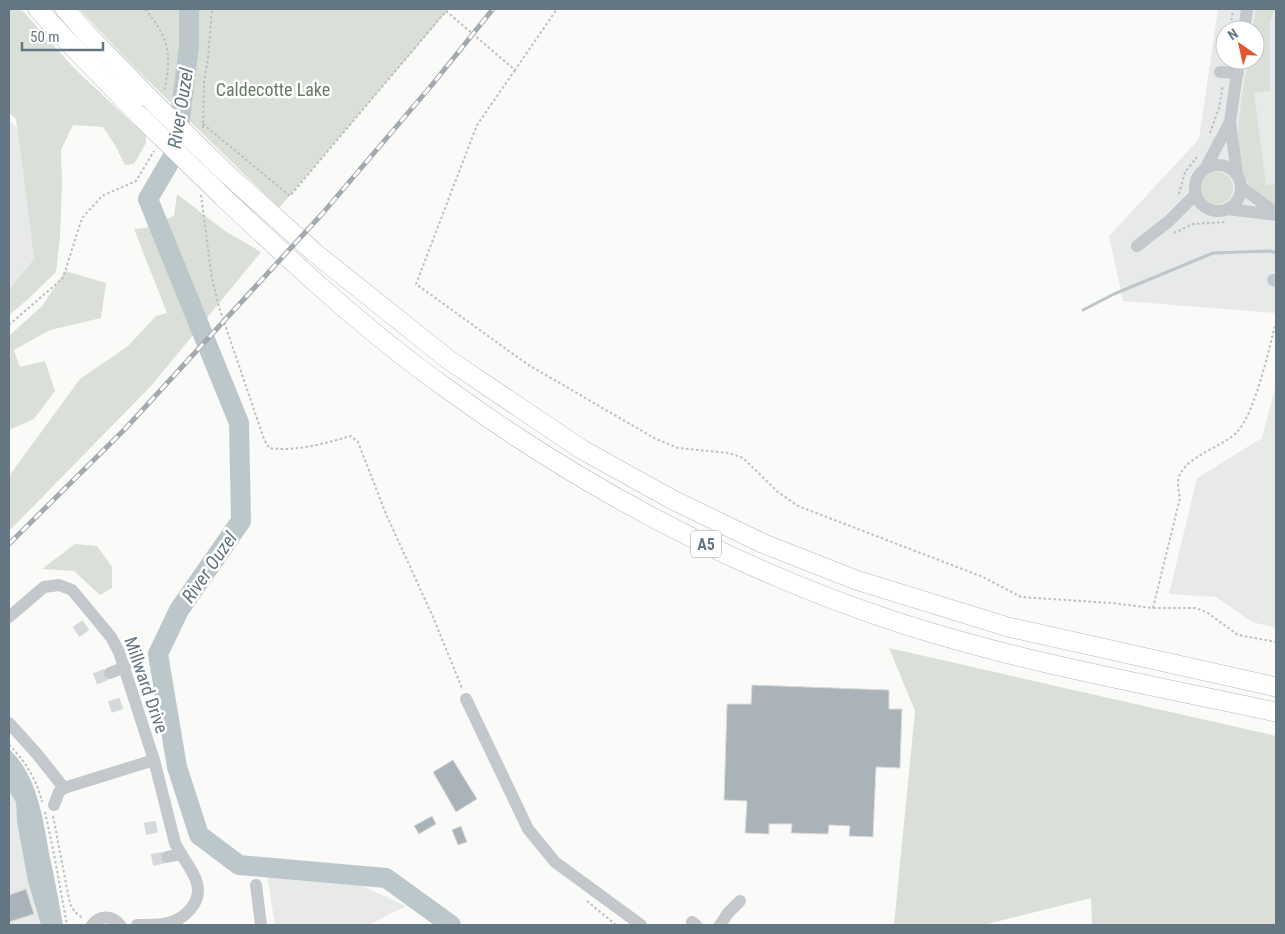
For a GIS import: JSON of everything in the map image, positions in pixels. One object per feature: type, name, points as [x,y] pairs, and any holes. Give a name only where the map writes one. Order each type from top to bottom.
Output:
[{"type":"highway","name":"A5","points":[[38,9],[142,118],[223,197],[362,323],[445,388],[506,430],[565,467],[665,524],[758,569],[905,625],[1044,663],[1276,712]]},
{"type":"highway","name":"A5","points":[[65,9],[86,33],[156,97],[228,175],[315,253],[449,360],[581,449],[673,500],[762,543],[856,580],[1008,627],[1276,688]]},
{"type":"street","points":[[1220,72],[1226,70]]},
{"type":"street","points":[[1237,70],[1230,122],[1237,174],[1241,187],[1276,214]]},
{"type":"street","points":[[1230,122],[1206,167],[1197,176],[1194,188],[1195,195],[1204,206],[1215,211],[1228,209],[1276,214]]},
{"type":"street","points":[[1206,167],[1219,164],[1232,169],[1237,174]]},
{"type":"street","points":[[1228,209],[1236,202],[1241,187]]},
{"type":"street","points":[[1137,246],[1169,221],[1195,195]]},
{"type":"street","points":[[1169,221],[1204,206]]},
{"type":"street","name":"Millward Drive","points":[[9,617],[44,587],[59,585],[72,590],[92,619],[111,637],[125,667],[129,699],[154,760],[165,825],[174,856],[192,872],[198,891],[196,902],[190,911],[177,920],[164,924],[137,925]]},
{"type":"street","points":[[110,673],[125,667]]},
{"type":"street","points":[[466,699],[528,829],[554,862],[641,925]]},
{"type":"street","points":[[9,723],[64,788],[59,792],[54,805]]},
{"type":"street","name":"Millward Drive","points":[[64,788],[154,760]]},
{"type":"street","points":[[256,885],[261,925]]},
{"type":"street","points":[[720,925],[728,913],[740,901]]},
{"type":"street","points":[[92,924],[96,920],[106,917],[115,920],[120,925]]},
{"type":"path","points":[[145,9],[167,46],[170,58],[169,71],[156,97]]},
{"type":"path","points":[[202,133],[204,81],[208,59],[212,9]]},
{"type":"path","points":[[558,9],[477,125],[416,284],[527,364],[654,438],[678,448],[729,453],[743,458],[778,492],[798,506],[983,577],[1021,597],[1153,608],[1196,608],[1208,613],[1238,635],[1276,642]]},
{"type":"path","points":[[203,124],[290,196],[446,11],[516,70]]},
{"type":"path","points":[[9,325],[63,278],[82,218],[102,196],[136,181],[155,150]]},
{"type":"path","points":[[200,188],[212,279],[219,307],[264,439],[270,448],[282,450],[324,444],[351,436],[358,442],[382,505],[433,617],[466,699]]},
{"type":"path","points":[[1153,608],[1180,498],[1178,481],[1190,462],[1229,441],[1244,424],[1253,402],[1276,322]]},
{"type":"path","points":[[9,745],[24,763],[41,796],[67,925]]},
{"type":"path","points":[[54,805],[52,814],[70,904],[80,917],[92,924]]},
{"type":"shaded area","points":[[1218,9],[1276,9],[1276,313],[1123,301],[1109,236],[1199,139],[1215,30],[1215,70],[1265,70],[1265,20],[1216,20]]},
{"type":"shaded area","points":[[9,121],[17,128],[34,260],[9,290]]},
{"type":"shaded area","points":[[1276,384],[1276,628],[1252,622],[1216,597],[1169,594],[1197,478],[1262,438]]},
{"type":"shaded area","points":[[9,749],[27,772],[38,799],[63,925],[41,925],[28,882],[17,822],[16,802],[9,791]]},
{"type":"shaded area","points":[[9,791],[16,802],[17,822],[28,882],[41,925],[9,925]]},
{"type":"shaded area","points":[[267,875],[343,877],[406,906],[369,925],[275,925]]},
{"type":"green space","points":[[9,9],[21,9],[73,67],[146,136],[146,143],[134,164],[125,165],[103,127],[73,125],[61,150],[60,238],[56,272],[9,315],[9,290],[34,259],[16,119],[9,113]]},
{"type":"green space","name":"Caldecotte Lake","points":[[79,9],[449,9],[279,208],[135,68]]},
{"type":"green space","points":[[1256,9],[1275,9],[1270,21],[1270,91],[1254,93],[1266,185],[1276,184],[1276,205],[1256,193],[1247,181],[1241,165],[1239,148],[1238,130],[1246,70],[1265,70],[1265,20],[1254,20]]},
{"type":"green space","points":[[1217,172],[1223,173],[1228,177],[1232,182],[1232,194],[1228,199],[1223,203],[1217,204],[1211,203],[1206,199],[1202,194],[1201,188],[1202,182],[1206,177],[1211,173]]},
{"type":"green space","points":[[177,194],[225,231],[261,252],[152,385],[9,531],[9,479],[12,472],[80,379],[128,346],[156,316],[167,313],[134,229],[145,228],[174,216]]},
{"type":"green space","points":[[65,271],[106,283],[101,318],[50,330],[14,350],[20,367],[45,361],[55,391],[34,419],[9,430],[9,336],[43,305]]},
{"type":"green space","points":[[75,544],[97,546],[112,567],[112,588],[100,595],[74,571],[42,569]]},
{"type":"green space","points":[[889,648],[1276,736],[1276,925],[1092,925],[1091,898],[983,925],[894,925],[915,711]]},
{"type":"building","points":[[752,685],[889,690],[889,709],[902,709],[900,768],[876,767],[873,837],[849,836],[850,826],[829,825],[828,834],[791,833],[792,824],[769,824],[769,834],[745,833],[747,801],[724,800],[727,704],[751,704]]},
{"type":"building","points":[[453,760],[477,799],[456,812],[433,772]]},
{"type":"building","points":[[432,816],[436,824],[419,834],[414,826]]},
{"type":"building","points":[[461,826],[467,842],[458,845],[452,830]]},
{"type":"building","points":[[26,889],[34,914],[9,922],[9,895]]},
{"type":"waterway","name":"River Ouzel","points":[[189,9],[189,46],[176,151],[148,199],[239,423],[241,521],[179,610],[158,654],[177,767],[199,835],[239,865],[386,878],[451,925]]},
{"type":"waterway","points":[[1083,310],[1114,294],[1213,253],[1270,251],[1276,253]]},
{"type":"tunnel","points":[[76,632],[89,623]]},
{"type":"tunnel","points":[[95,679],[110,673]]},
{"type":"tunnel","points":[[110,707],[125,702]]},
{"type":"tunnel","points":[[145,829],[160,826]]},
{"type":"tunnel","points":[[152,860],[167,857]]},
{"type":"railway","points":[[9,544],[125,429],[322,214],[431,86],[493,9]]}]
